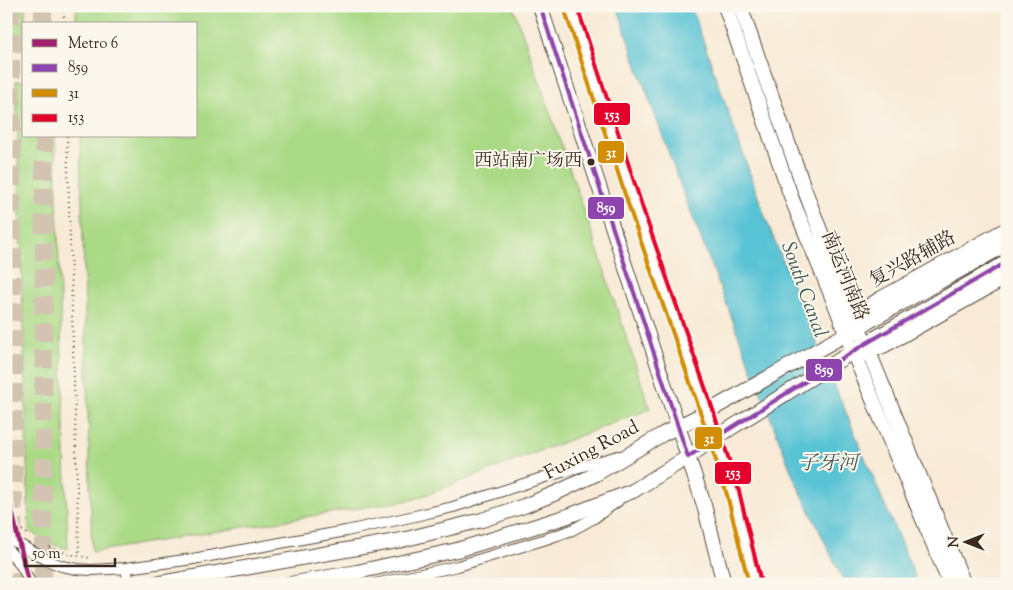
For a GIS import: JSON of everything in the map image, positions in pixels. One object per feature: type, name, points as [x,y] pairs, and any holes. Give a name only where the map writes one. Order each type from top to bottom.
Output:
[{"type":"street","points":[[540,6],[704,505],[724,584]]},
{"type":"street","points":[[570,6],[733,493],[754,584]]},
{"type":"street","name":"南运河南路","points":[[725,6],[793,202],[853,326],[867,348],[964,584]]},
{"type":"street","name":"南运河南路","points":[[740,6],[832,262],[853,326],[847,356],[950,584]]},
{"type":"street","name":"复兴路辅路","points":[[853,326],[869,306],[1007,228]]},
{"type":"street","name":"Fuxing Road","points":[[155,584],[402,540],[482,520],[524,506],[596,474],[678,426],[707,412],[834,341],[853,326],[1007,244]]},
{"type":"street","points":[[867,348],[1007,262]]},
{"type":"street","points":[[375,584],[458,566],[572,530],[594,518],[715,438],[847,356],[893,341],[1007,277]]},
{"type":"street","points":[[6,537],[41,557],[62,566],[77,569],[126,568],[193,559],[346,531],[415,516],[634,452]]},
{"type":"street","points":[[290,584],[358,572],[457,550],[532,527],[633,491]]},
{"type":"street","points":[[6,547],[22,567],[31,584]]},
{"type":"street","points":[[126,568],[129,584]]},
{"type":"path","points":[[63,6],[64,22]]},
{"type":"path","points":[[67,138],[79,556]]},
{"type":"path","points":[[6,518],[33,540]]},
{"type":"path","points":[[42,544],[68,554],[96,559]]},
{"type":"green space","points":[[6,6],[25,6],[25,22],[22,22],[22,49],[6,49]]},
{"type":"green space","points":[[76,6],[513,6],[594,239],[650,409],[415,499],[92,552],[80,138],[198,138],[198,22],[76,22]]},
{"type":"green space","points":[[16,81],[22,81],[22,138],[55,138],[68,549],[51,544],[29,531]]},
{"type":"water","name":"子牙河","points":[[617,6],[691,6],[767,222],[918,584],[845,584],[793,476],[681,187]]},
{"type":"tunnel","points":[[11,6],[14,482],[12,584]]},
{"type":"tunnel","points":[[43,6],[43,22]]},
{"type":"tunnel","points":[[43,584],[44,138]]},
{"type":"metro line","name":"6","points":[[6,487],[29,584]]},
{"type":"transit line","name":"859","points":[[540,6],[688,457],[865,344],[1007,262]]},
{"type":"transit line","name":"153","points":[[577,6],[645,215],[713,410],[739,491],[761,583]]},
{"type":"transit line","name":"31","points":[[564,8],[633,219],[701,414],[727,495],[749,584]]},
{"type":"place","name":"西站南广场西","points":[[591,162]]},
{"type":"water label","name":"South Canal","points":[[803,290]]}]
